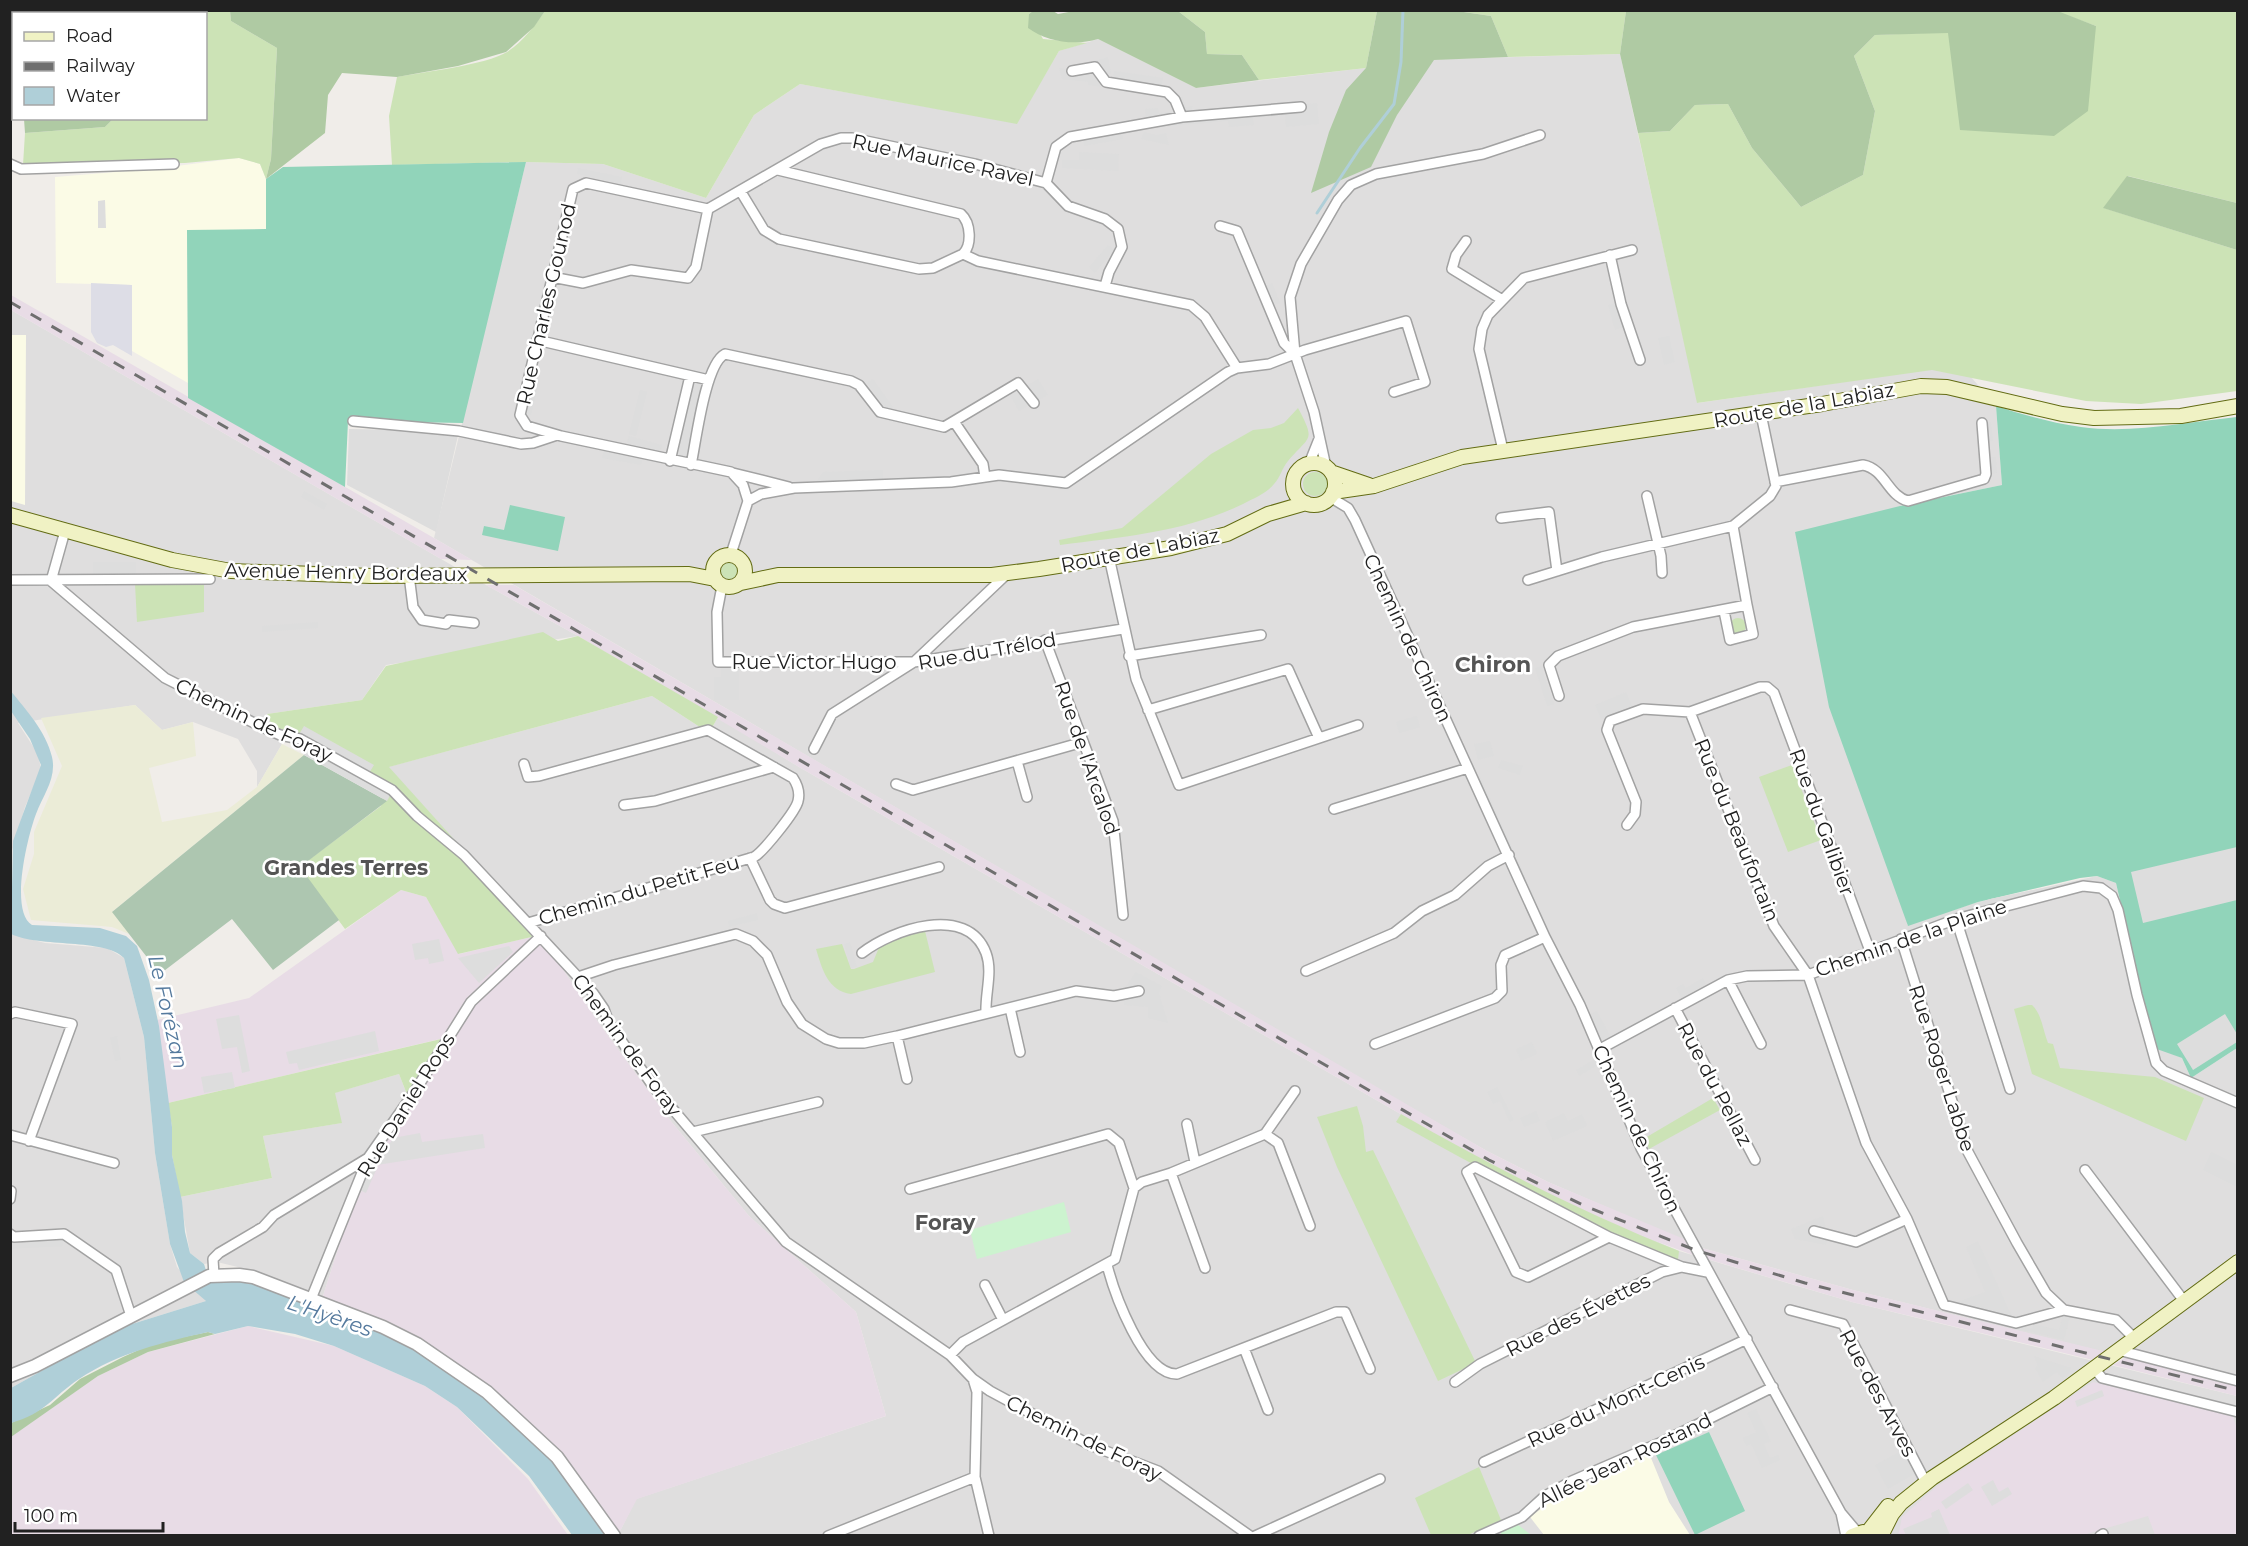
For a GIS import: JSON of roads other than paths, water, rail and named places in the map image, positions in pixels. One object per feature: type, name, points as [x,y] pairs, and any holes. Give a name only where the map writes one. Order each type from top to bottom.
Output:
[{"type":"main road","name":"Route de la Labiaz","points":[[1332,495],[1374,486],[1462,457],[1761,414],[1921,387],[1947,387],[2062,414],[2094,418],[2181,416],[2238,406]]},
{"type":"main road","points":[[1329,470],[1334,478],[1332,495],[1319,504],[1300,500],[1294,488],[1296,475],[1309,464],[1329,470],[1374,486]]},
{"type":"main road","name":"Route de Labiaz","points":[[1268,514],[1294,488]]},
{"type":"main road","name":"Route de Labiaz","points":[[1008,573],[1171,548],[1227,534],[1268,514],[1306,503]]},
{"type":"main road","name":"Avenue Henry Bordeaux","points":[[10,515],[172,560],[231,571],[300,575],[409,576],[689,574],[717,578]]},
{"type":"main road","points":[[778,575],[745,566],[739,558],[731,554],[720,558],[717,578],[731,587],[778,575],[1008,573]]},
{"type":"main road","points":[[741,583],[745,566]]},
{"type":"main road","points":[[1894,1511],[1912,1494],[1964,1456],[2029,1415],[2238,1262]]},
{"type":"main road","points":[[1859,1534],[1891,1503],[1926,1475],[1964,1456]]},
{"type":"main road","points":[[1881,1536],[1896,1503],[1926,1475]]},
{"type":"street","points":[[1072,70],[1095,68],[1106,82],[1167,92],[1175,100],[1182,117]]},
{"type":"street","points":[[1046,183],[1052,156],[1062,141],[1084,134],[1182,117],[1300,107]]},
{"type":"street","points":[[1329,470],[1319,439],[1314,412],[1295,354],[1290,315],[1294,277],[1338,200],[1351,185],[1376,174],[1483,154],[1540,135]]},
{"type":"street","name":"Rue Maurice Ravel","points":[[708,210],[821,144],[841,138],[852,138],[975,164],[1046,183],[1061,202],[1105,219],[1118,230],[1122,247],[1109,272],[1105,286]]},
{"type":"street","points":[[10,164],[18,169],[31,169],[174,164]]},
{"type":"street","points":[[741,192],[764,230],[779,239],[919,269],[933,268],[963,254],[967,249],[968,227],[962,214],[778,170]]},
{"type":"street","name":"Rue Charles Gounod","points":[[557,435],[527,426],[520,416],[571,194],[578,184],[594,184],[708,210]]},
{"type":"street","points":[[552,277],[583,283],[631,270],[688,278],[696,267],[708,210]]},
{"type":"street","points":[[1220,226],[1237,231],[1284,343],[1295,354]]},
{"type":"street","points":[[1466,241],[1456,255],[1452,269],[1501,299]]},
{"type":"street","points":[[1503,450],[1479,350],[1485,322],[1501,299],[1524,278],[1632,250]]},
{"type":"street","points":[[963,254],[978,261],[1182,302],[1199,309],[1237,368]]},
{"type":"street","points":[[1610,255],[1621,304],[1640,360]]},
{"type":"street","points":[[748,501],[761,494],[794,488],[951,482],[999,475],[1066,483],[1237,368],[1269,364],[1406,321],[1425,382],[1394,392]]},
{"type":"street","points":[[537,340],[709,380]]},
{"type":"street","points":[[691,465],[709,380],[720,356],[733,354],[851,381],[859,385],[880,412],[888,416],[944,427],[955,423],[1018,383],[1034,403]]},
{"type":"street","points":[[670,461],[690,376]]},
{"type":"street","points":[[1528,580],[1658,543],[1732,526],[1774,491],[1775,482],[1761,414]]},
{"type":"street","points":[[353,421],[459,431],[521,444],[533,443],[557,435],[670,461],[731,472],[794,488]]},
{"type":"street","points":[[955,423],[983,464],[985,477]]},
{"type":"street","points":[[1775,482],[1863,465],[1877,470],[1899,496],[1908,501],[1964,486],[1984,479],[1986,474],[1982,423]]},
{"type":"street","points":[[1309,464],[1319,439]]},
{"type":"street","points":[[731,472],[743,485],[748,501],[731,554]]},
{"type":"street","points":[[1332,495],[1348,508],[1356,489]]},
{"type":"street","points":[[1647,496],[1658,543],[1662,573]]},
{"type":"street","name":"Chemin de Chiron","points":[[1348,508],[1545,937],[1600,1049],[1641,1148],[1840,1513],[1859,1534]]},
{"type":"street","points":[[1501,518],[1549,512],[1557,571]]},
{"type":"street","points":[[1724,611],[1730,640],[1753,634],[1732,526]]},
{"type":"street","points":[[51,581],[65,531]]},
{"type":"street","points":[[1109,557],[1129,656],[1179,785],[1358,725]]},
{"type":"street","points":[[914,662],[1008,573]]},
{"type":"street","points":[[409,576],[413,607],[422,620],[446,624],[449,620],[474,623]]},
{"type":"street","name":"Rue Victor Hugo","points":[[717,578],[718,662],[914,662]]},
{"type":"street","name":"Avenue Henry Bordeaux","points":[[10,580],[210,579]]},
{"type":"street","name":"Chemin de Foray","points":[[51,581],[165,678],[265,729],[300,739],[392,790],[417,816],[464,855],[601,1003],[609,1023],[653,1086],[786,1242],[950,1355],[973,1379],[990,1391],[1090,1445],[1158,1472],[1252,1536]]},
{"type":"street","points":[[1559,696],[1549,665],[1558,656],[1633,627],[1747,605]]},
{"type":"street","name":"Rue du Trélod","points":[[814,749],[832,714],[914,662],[1123,629]]},
{"type":"street","points":[[1129,656],[1261,635]]},
{"type":"street","name":"Rue de l'Arcalod","points":[[1045,640],[1113,821],[1123,915]]},
{"type":"street","points":[[1148,710],[1288,669],[1319,738]]},
{"type":"street","name":"Rue du Galibier","points":[[1690,712],[1760,687],[1767,687],[1774,693],[1870,951]]},
{"type":"street","points":[[1617,704],[1622,715]]},
{"type":"street","points":[[1627,825],[1635,814],[1636,802],[1607,730],[1610,721],[1642,709],[1690,712]]},
{"type":"street","name":"Rue du Beaufortain","points":[[1690,712],[1774,926],[1808,975],[1866,1143],[1907,1219],[1944,1305],[2016,1323],[2064,1310]]},
{"type":"street","name":"Chemin du Petit Feu","points":[[524,764],[528,777],[539,776],[708,730],[793,778],[798,789],[798,802],[761,853],[528,923]]},
{"type":"street","points":[[896,784],[913,790],[1083,742]]},
{"type":"street","points":[[1017,761],[1027,797]]},
{"type":"street","points":[[624,805],[655,801],[774,767]]},
{"type":"street","points":[[1334,809],[1468,768]]},
{"type":"street","points":[[1306,971],[1394,933],[1422,911],[1455,896],[1472,877],[1509,855]]},
{"type":"street","name":"Chemin du Petit Feu","points":[[750,858],[770,900],[785,908],[939,867]]},
{"type":"street","name":"Chemin de la Plaine","points":[[1600,1049],[1728,980],[1747,976],[1808,975],[1956,919],[2083,886],[2101,888],[2112,896],[2118,910],[2150,1049],[2156,1063],[2164,1071],[2238,1103]]},
{"type":"street","points":[[1956,919],[2010,1089]]},
{"type":"street","points":[[862,953],[875,942],[914,928],[934,925],[957,927],[973,936],[985,951],[989,972],[986,1013]]},
{"type":"street","points":[[578,977],[614,965],[736,934],[753,941],[767,955],[795,1015],[812,1032],[826,1039],[850,1043],[897,1036],[1076,991],[1114,996],[1139,991]]},
{"type":"street","name":"Rue Daniel Rops","points":[[311,1299],[368,1158],[415,1091],[471,1002],[541,936]]},
{"type":"street","points":[[1375,1044],[1496,999],[1502,991],[1502,966],[1505,956],[1545,937]]},
{"type":"street","name":"Rue Roger Labbe","points":[[1901,939],[1968,1152],[2046,1293],[2064,1310]]},
{"type":"street","points":[[1728,980],[1761,1044]]},
{"type":"street","points":[[1010,1008],[1020,1052]]},
{"type":"street","name":"Rue du Pellaz","points":[[1675,1008],[1755,1160]]},
{"type":"street","points":[[10,1014],[15,1012],[72,1024],[29,1141]]},
{"type":"street","points":[[897,1036],[907,1078]]},
{"type":"street","points":[[1134,1188],[1142,1182],[1171,1173],[1265,1134],[1295,1091]]},
{"type":"street","points":[[693,1132],[818,1102]]},
{"type":"street","points":[[1186,1124],[1195,1162]]},
{"type":"street","points":[[910,1189],[1108,1134],[1119,1143],[1134,1188],[1118,1252],[1107,1265],[963,1342],[950,1355]]},
{"type":"street","points":[[1265,1134],[1278,1143],[1310,1227]]},
{"type":"street","points":[[10,1135],[114,1163]]},
{"type":"street","points":[[211,1276],[213,1259],[219,1253],[263,1227],[274,1215],[368,1158]]},
{"type":"street","points":[[1609,1237],[1528,1277],[1516,1272],[1467,1172],[1475,1167],[1609,1237],[1682,1267]]},
{"type":"street","points":[[2085,1170],[2184,1301]]},
{"type":"street","points":[[1171,1173],[1205,1268]]},
{"type":"street","points":[[10,1199],[11,1191]]},
{"type":"street","points":[[1814,1232],[1856,1242],[1907,1219]]},
{"type":"street","points":[[10,1234],[14,1237],[64,1234],[116,1270],[131,1316]]},
{"type":"street","points":[[1107,1265],[1115,1294],[1132,1330],[1165,1372],[1177,1374],[1336,1312],[1345,1312],[1370,1369]]},
{"type":"street","name":"Rue des Évettes","points":[[1455,1382],[1465,1372],[1662,1272],[1682,1267],[1707,1272]]},
{"type":"street","points":[[10,1376],[36,1366],[211,1276],[253,1277],[383,1327],[414,1342],[487,1392],[557,1457],[614,1536]]},
{"type":"street","points":[[986,1285],[1003,1320]]},
{"type":"street","name":"Rue des Arves","points":[[1790,1310],[1843,1324],[1926,1475]]},
{"type":"street","points":[[2064,1310],[2116,1320],[2134,1338]]},
{"type":"street","name":"Rue du Mont-Cenis","points":[[1484,1462],[1747,1339]]},
{"type":"street","points":[[1244,1348],[1268,1410]]},
{"type":"street","points":[[2118,1350],[2238,1381]]},
{"type":"street","points":[[2094,1368],[2102,1378],[2238,1412]]},
{"type":"street","points":[[973,1379],[978,1392],[975,1477],[989,1536]]},
{"type":"street","name":"Allée Jean Rostand","points":[[1479,1536],[1522,1516],[1545,1496],[1572,1481],[1655,1445],[1773,1387]]},
{"type":"street","points":[[828,1536],[975,1477]]},
{"type":"street","points":[[1252,1536],[1380,1479]]},
{"type":"water","name":"L'Hyères","points":[[10,690],[29,713],[45,738],[53,765],[51,779],[36,814],[25,855],[21,889],[25,917],[32,925],[100,928],[126,936],[137,946],[149,980],[159,1026],[172,1127],[172,1155],[182,1201],[185,1232],[190,1253],[204,1264],[210,1283],[237,1281],[252,1284],[372,1329],[416,1350],[485,1396],[547,1453],[610,1535],[572,1535],[529,1476],[457,1407],[425,1386],[334,1346],[295,1334],[248,1326],[215,1334],[208,1332],[125,1355],[79,1379],[33,1414],[11,1423],[11,1388],[116,1329],[206,1301],[184,1282],[170,1244],[155,1153],[144,1037],[124,958],[115,952],[88,945],[38,941],[11,934],[13,841],[41,765],[30,739],[11,711]]},
{"type":"waterway","points":[[1317,213],[1360,148],[1394,104],[1401,62],[1403,10]]},
{"type":"railway","points":[[10,302],[1489,1160],[1585,1206],[1695,1250],[1805,1283],[2238,1391]]},
{"type":"district","name":"Chiron","points":[[1493,664]]},
{"type":"district","name":"Grandes Terres","points":[[346,868]]},
{"type":"district","name":"Foray","points":[[945,1223]]},
{"type":"water label","name":"Le Forézan","points":[[168,1012]]}]
